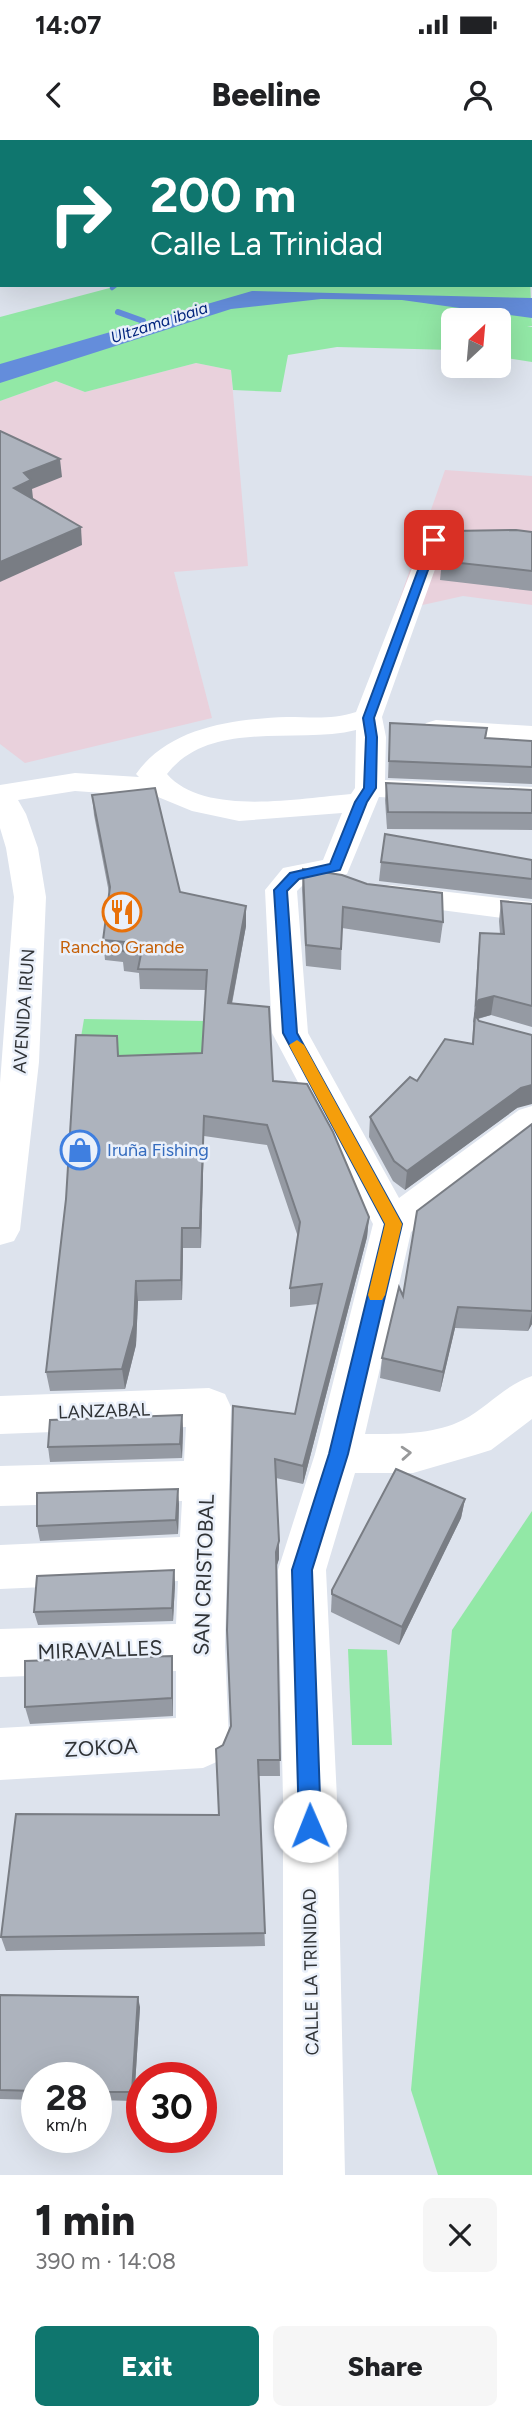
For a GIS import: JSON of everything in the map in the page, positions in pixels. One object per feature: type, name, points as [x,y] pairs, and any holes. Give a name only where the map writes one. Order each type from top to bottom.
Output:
[{"type":"street","points":[[352,882],[366,795],[434,540],[532,539]]},
{"type":"street","points":[[163,788],[151,774],[159,760],[183,747],[219,734],[283,726],[385,725],[532,735]]},
{"type":"street","points":[[0,795],[75,782],[163,788],[203,805],[239,812],[366,795],[532,796]]},
{"type":"street","name":"AVENIDA IRUN","points":[[0,795],[11,814],[11,848],[30,897],[21,1062],[0,1230]]},
{"type":"street","points":[[532,912],[352,882],[295,876],[281,890],[290,1033],[393,1224],[532,1119]]},
{"type":"street","name":"CALLE LA TRINIDAD","points":[[314,2175],[310,1799],[302,1570],[338,1454],[393,1224]]},
{"type":"street","points":[[338,1454],[413,1453],[475,1436],[532,1394]]},
{"type":"street","name":"LANZABAL","points":[[0,1415],[209,1408]]},
{"type":"street","name":"SAN CRISTOBAL","points":[[203,1742],[201,1647],[209,1408]]},
{"type":"street","points":[[0,1486],[207,1480]]},
{"type":"street","points":[[0,1567],[204,1558]]},
{"type":"street","name":"MIRAVALLES","points":[[0,1653],[201,1647]]},
{"type":"street","name":"ZOKOA","points":[[0,1754],[203,1742]]},
{"type":"shaded area","points":[[196,363],[231,370],[248,566],[174,572],[212,718],[25,763],[0,744],[0,401],[56,381],[85,392]]},
{"type":"shaded area","points":[[445,470],[532,476],[532,605],[463,596],[418,606],[363,703]]},
{"type":"green space","points":[[113,287],[530,287],[532,326],[527,326],[532,327],[532,362],[511,359],[511,308],[441,308],[441,350],[337,347],[288,355],[281,392],[233,390],[231,370],[196,363],[85,392],[56,381],[0,401],[0,317]]},
{"type":"green space","points":[[84,1019],[206,1021],[204,1057],[78,1055]]},
{"type":"green space","points":[[532,1511],[532,2175],[438,2175],[411,2090],[452,1630]]},
{"type":"green space","points":[[348,1649],[387,1650],[392,1745],[352,1745]]},
{"type":"water","name":"Ultzama ibaia","points":[[252,291],[532,298],[532,318],[511,315],[511,308],[460,308],[402,300],[321,299],[231,309],[0,383],[0,364]]},
{"type":"building","points":[[0,431],[60,459],[24,473],[31,480],[14,488],[81,527],[0,562]]},
{"type":"building","points":[[452,531],[532,532],[532,571],[442,561]]},
{"type":"building","points":[[390,723],[487,728],[485,738],[532,741],[532,767],[389,761]]},
{"type":"building","points":[[386,783],[532,790],[532,813],[388,812]]},
{"type":"building","points":[[155,788],[180,892],[246,906],[228,1003],[269,1007],[273,1081],[307,1084],[333,1132],[369,1217],[303,1466],[275,1459],[279,1541],[276,1552],[280,1760],[258,1760],[265,1933],[1,1937],[16,1814],[219,1815],[216,1749],[223,1745],[231,1726],[227,1630],[233,1406],[295,1414],[322,1284],[290,1288],[300,1222],[267,1125],[204,1116],[200,1228],[182,1228],[181,1280],[136,1281],[134,1325],[122,1369],[46,1372],[66,1199],[76,1035],[117,1036],[118,1056],[202,1053],[207,970],[138,969],[141,954],[122,951],[124,942],[103,940],[110,887],[92,795]]},
{"type":"building","points":[[385,834],[532,860],[532,879],[381,862]]},
{"type":"building","points":[[303,869],[342,875],[367,884],[442,893],[443,922],[343,907],[341,949],[306,945]]},
{"type":"building","points":[[501,901],[532,904],[532,1006],[494,996],[479,1000],[476,1004],[480,933],[504,934]]},
{"type":"building","points":[[475,1015],[479,1021],[532,1035],[532,1085],[521,1088],[407,1171],[394,1161],[370,1117],[410,1077],[417,1081],[445,1039],[473,1044]]},
{"type":"building","points":[[532,1124],[532,1311],[458,1307],[443,1372],[382,1358],[399,1287],[403,1296],[417,1211]]},
{"type":"building","points":[[182,1415],[180,1444],[48,1447],[50,1420]]},
{"type":"building","points":[[396,1469],[465,1499],[402,1627],[332,1594]]},
{"type":"building","points":[[178,1489],[176,1520],[37,1526],[37,1493]]},
{"type":"building","points":[[174,1570],[172,1608],[34,1612],[37,1576]]},
{"type":"building","points":[[172,1656],[172,1698],[25,1707],[25,1661]]},
{"type":"building","points":[[0,1995],[138,1997],[134,2062],[126,2062],[126,2092],[112,2092],[112,2062],[21,2062],[21,2091],[0,2090]]},
{"type":"waterway","name":"Ultzama ibaia","points":[[118,312],[143,321]]},
{"type":"slow traffic","points":[[297,1045],[393,1224],[376,1295]]},
{"type":"place","name":"Rancho Grande","points":[[122,912]]},
{"type":"place","name":"Iruña Fishing","points":[[80,1150]]},
{"type":"route","points":[[310,1826],[302,1570],[338,1454],[393,1224],[290,1033],[281,890],[295,876],[336,867],[361,802],[370,788],[372,737],[368,718],[434,540]]}]
